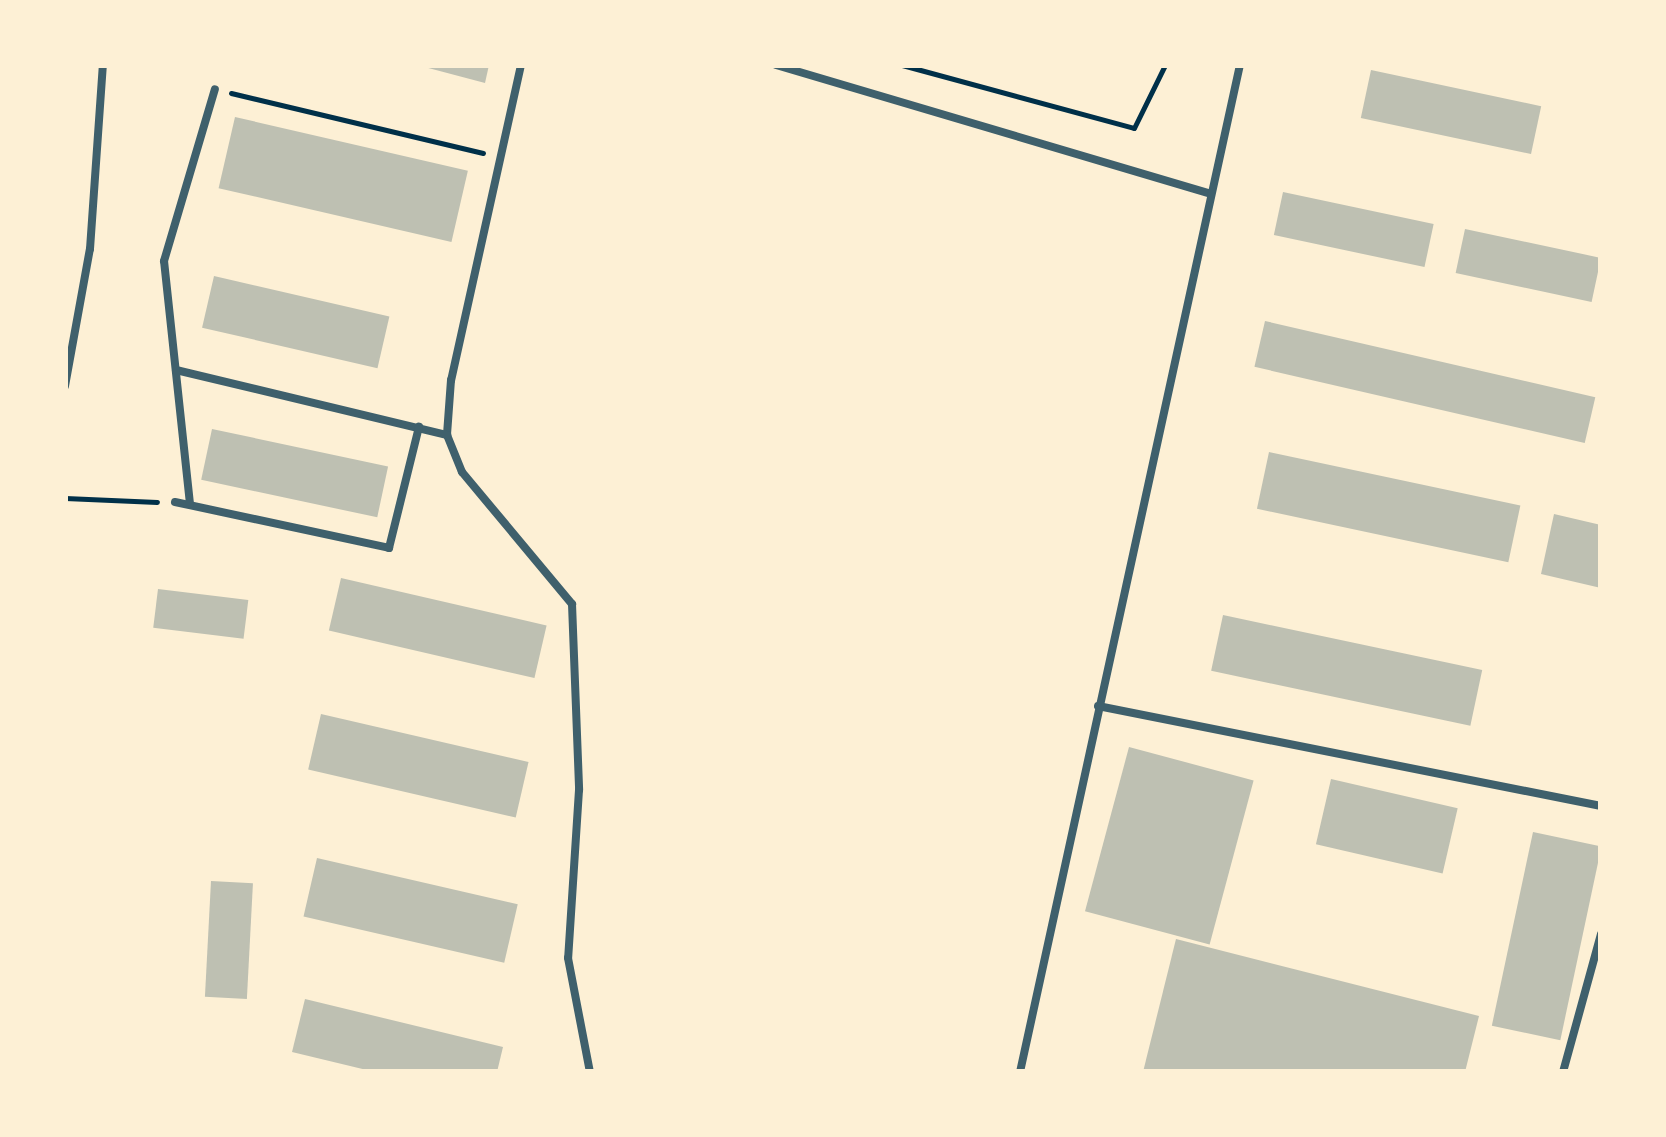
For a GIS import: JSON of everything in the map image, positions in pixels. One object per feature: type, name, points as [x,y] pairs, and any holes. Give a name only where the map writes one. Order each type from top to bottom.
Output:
[{"type":"lane","points":[[65,386],[90,249],[103,65]]},
{"type":"lane","points":[[520,65],[451,380],[448,435],[462,472],[572,604],[578,790],[568,958],[590,1072]]},
{"type":"lane","points":[[776,65],[1208,194]]},
{"type":"lane","points":[[1020,1072],[1208,194],[1240,65]]},
{"type":"lane","points":[[190,504],[164,261],[214,89]]},
{"type":"lane","points":[[176,370],[448,435]]},
{"type":"lane","points":[[175,502],[390,548],[418,427]]},
{"type":"lane","points":[[1098,706],[1601,806]]},
{"type":"lane","points":[[1563,1072],[1601,934]]},
{"type":"path","points":[[902,65],[1134,128],[1165,65]]},
{"type":"path","points":[[214,89],[500,157]]},
{"type":"path","points":[[65,498],[175,502]]},
{"type":"building","points":[[417,65],[489,65],[485,83]]},
{"type":"building","points":[[1371,70],[1541,106],[1531,154],[1361,118]]},
{"type":"building","points":[[235,117],[468,171],[451,242],[219,188]]},
{"type":"building","points":[[1283,192],[1434,224],[1424,267],[1274,235]]},
{"type":"building","points":[[1465,229],[1601,258],[1592,302],[1456,273]]},
{"type":"building","points":[[214,276],[389,316],[377,368],[202,328]]},
{"type":"building","points":[[1265,321],[1595,397],[1585,443],[1254,367]]},
{"type":"building","points":[[212,429],[388,466],[377,517],[201,480]]},
{"type":"building","points":[[1269,452],[1520,505],[1508,562],[1257,509]]},
{"type":"building","points":[[1554,514],[1601,525],[1601,588],[1541,574]]},
{"type":"building","points":[[341,578],[547,625],[534,678],[329,631]]},
{"type":"building","points":[[158,589],[248,600],[244,639],[153,628]]},
{"type":"building","points":[[1223,615],[1482,670],[1470,726],[1211,671]]},
{"type":"building","points":[[321,714],[529,762],[516,817],[308,770]]},
{"type":"building","points":[[1129,747],[1254,780],[1210,945],[1085,911]]},
{"type":"building","points":[[1331,779],[1458,808],[1443,874],[1316,844]]},
{"type":"building","points":[[1533,832],[1601,846],[1560,1040],[1492,1026]]},
{"type":"building","points":[[317,858],[518,904],[504,963],[304,916]]},
{"type":"building","points":[[211,881],[253,883],[247,999],[205,997]]},
{"type":"building","points":[[1176,939],[1479,1016],[1465,1072],[1143,1072]]},
{"type":"building","points":[[305,999],[503,1047],[497,1072],[375,1072],[292,1052]]}]
